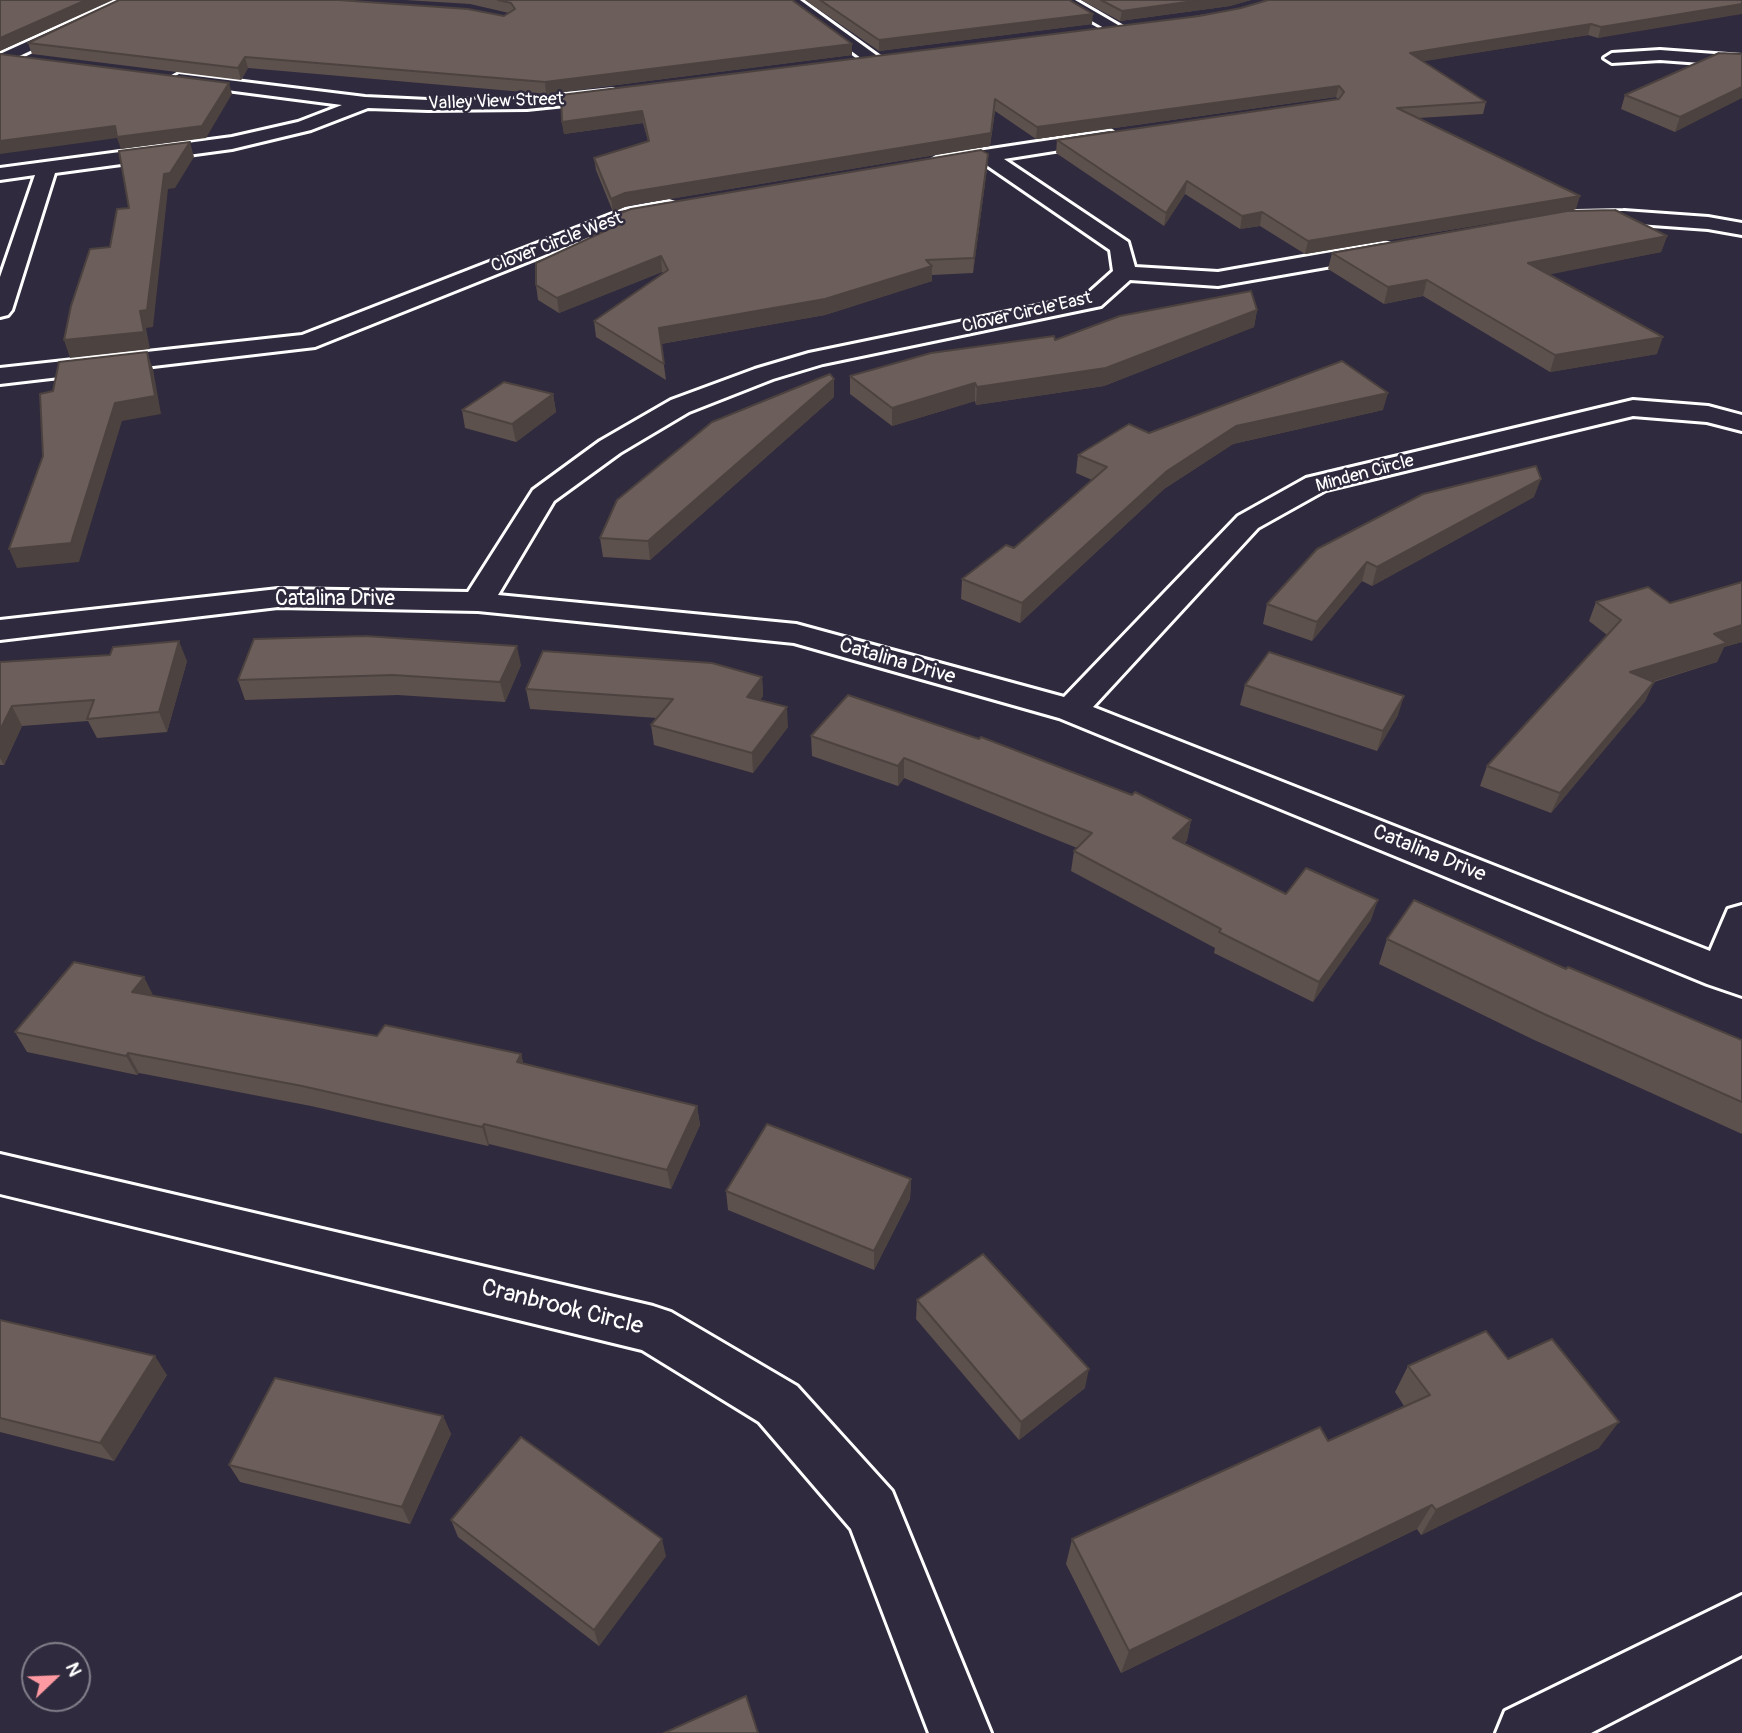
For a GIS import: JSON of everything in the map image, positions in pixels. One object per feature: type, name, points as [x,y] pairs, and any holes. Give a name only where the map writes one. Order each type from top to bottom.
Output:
[{"type":"street","points":[[2,60],[132,0]]},
{"type":"street","points":[[790,0],[882,59],[847,64]]},
{"type":"street","points":[[1063,0],[1124,28],[1090,32]]},
{"type":"street","points":[[1612,58],[1660,55],[1742,61]]},
{"type":"street","points":[[2,60],[31,62]]},
{"type":"street","name":"Valley View Street","points":[[166,78],[365,102],[428,106],[527,104],[627,93]]},
{"type":"street","points":[[0,174],[264,137],[304,126],[365,102]]},
{"type":"street","points":[[916,167],[1136,133]]},
{"type":"street","points":[[985,155],[1120,247],[1125,273],[1218,279],[1411,245]]},
{"type":"street","points":[[0,310],[44,183],[46,168]]},
{"type":"street","name":"Clover Circle West","points":[[0,376],[306,342],[627,215],[682,205]]},
{"type":"street","points":[[1562,218],[1624,217],[1708,223],[1742,229]]},
{"type":"street","name":"Clover Circle East","points":[[478,601],[543,496],[610,447],[680,406],[764,374],[818,358],[1093,301],[1125,273]]},
{"type":"street","name":"Minden Circle","points":[[1071,710],[1248,522],[1316,484],[1633,408],[1708,414],[1742,423]]},
{"type":"street","name":"Catalina Drive","points":[[0,630],[278,598],[478,601],[796,634],[1071,710],[1732,976]]},
{"type":"street","points":[[1732,976],[1742,919]]},
{"type":"street","name":"Cranbrook Circle","points":[[0,1174],[653,1329],[778,1404],[872,1511],[960,1733]]},
{"type":"street","points":[[1527,1733],[1742,1624]]},
{"type":"building","points":[[0,0],[86,0],[0,38]]},
{"type":"building","points":[[119,0],[339,0],[468,9],[504,16],[515,9],[511,3],[498,0],[792,0],[852,44],[545,82],[245,57],[238,68],[28,43]]},
{"type":"building","points":[[820,0],[1069,0],[1093,14],[879,40]]},
{"type":"building","points":[[1101,0],[1201,0],[1122,11]]},
{"type":"building","points":[[1268,0],[1742,0],[1742,4],[1601,27],[1591,24],[1410,53],[1486,102],[1397,108],[1580,196],[1308,241],[1262,212],[1242,216],[1187,181],[1166,213],[1057,140],[1339,99],[1344,92],[1339,86],[1037,127],[995,99],[991,133],[625,193],[611,199],[594,158],[649,141],[642,111],[562,122],[561,95],[1199,16]]},
{"type":"building","points":[[1719,53],[1742,54],[1742,87],[1680,117],[1625,95]]},
{"type":"building","points":[[0,54],[229,83],[202,126],[117,137],[115,126],[0,141]]},
{"type":"building","points":[[190,142],[170,173],[164,174],[147,310],[140,311],[144,332],[64,340],[71,306],[90,249],[110,247],[117,209],[129,208],[119,151]]},
{"type":"building","points":[[981,150],[988,154],[974,258],[926,260],[932,266],[825,299],[659,328],[664,364],[594,321],[668,270],[661,256],[557,298],[536,285],[536,263],[622,223],[618,214],[631,209]]},
{"type":"building","points":[[1615,210],[1667,236],[1528,263],[1663,337],[1555,355],[1427,280],[1388,287],[1332,253],[1567,211]]},
{"type":"building","points":[[1251,291],[1257,310],[1106,368],[977,387],[975,383],[892,408],[850,376],[931,353],[1054,336],[1055,340],[1120,316]]},
{"type":"building","points":[[147,352],[155,396],[115,403],[71,543],[9,549],[43,456],[40,394],[53,391],[59,362]]},
{"type":"building","points":[[1342,361],[1388,393],[1236,426],[1167,471],[1022,603],[962,579],[1006,545],[1014,548],[1107,467],[1078,455],[1129,424],[1149,433]]},
{"type":"building","points":[[830,374],[834,379],[648,541],[600,538],[617,500],[712,422]]},
{"type":"building","points":[[504,382],[553,394],[512,424],[462,410]]},
{"type":"building","points":[[1536,466],[1541,479],[1377,567],[1367,562],[1317,622],[1267,604],[1317,549],[1423,494]]},
{"type":"building","points":[[1742,582],[1742,625],[1714,634],[1727,643],[1630,672],[1654,682],[1560,793],[1487,766],[1621,620],[1596,602],[1648,587],[1670,603]]},
{"type":"building","points":[[365,636],[517,646],[500,682],[393,675],[238,680],[254,639]]},
{"type":"building","points":[[179,641],[159,712],[87,719],[94,700],[12,706],[0,730],[0,662],[110,655],[113,647]]},
{"type":"building","points":[[543,651],[712,663],[762,677],[747,697],[787,707],[752,753],[651,725],[673,699],[526,689]]},
{"type":"building","points":[[1269,652],[1404,696],[1383,731],[1245,685]]},
{"type":"building","points":[[848,695],[979,739],[981,737],[1132,795],[1135,792],[1191,820],[1173,838],[1286,894],[1306,868],[1378,900],[1319,982],[1219,932],[1221,929],[1074,851],[1092,833],[904,758],[898,766],[811,736]]},
{"type":"building","points":[[1414,900],[1566,969],[1568,967],[1742,1040],[1742,1102],[1544,1014],[1387,939]]},
{"type":"building","points":[[74,962],[144,977],[132,992],[377,1036],[385,1025],[521,1054],[517,1062],[697,1106],[667,1170],[484,1124],[482,1127],[302,1086],[128,1053],[126,1056],[15,1032]]},
{"type":"building","points":[[767,1124],[911,1179],[874,1251],[726,1191]]},
{"type":"building","points":[[983,1254],[1089,1369],[1021,1422],[917,1300]]},
{"type":"building","points":[[0,1320],[155,1356],[100,1443],[0,1418]]},
{"type":"building","points":[[1486,1331],[1508,1359],[1552,1339],[1619,1422],[1436,1510],[1432,1505],[1129,1651],[1072,1539],[1320,1427],[1328,1441],[1430,1395],[1408,1366]]},
{"type":"building","points":[[275,1378],[443,1416],[402,1507],[229,1465]]},
{"type":"building","points":[[521,1437],[662,1539],[594,1630],[451,1520]]},
{"type":"building","points":[[746,1696],[758,1733],[664,1733]]}]
